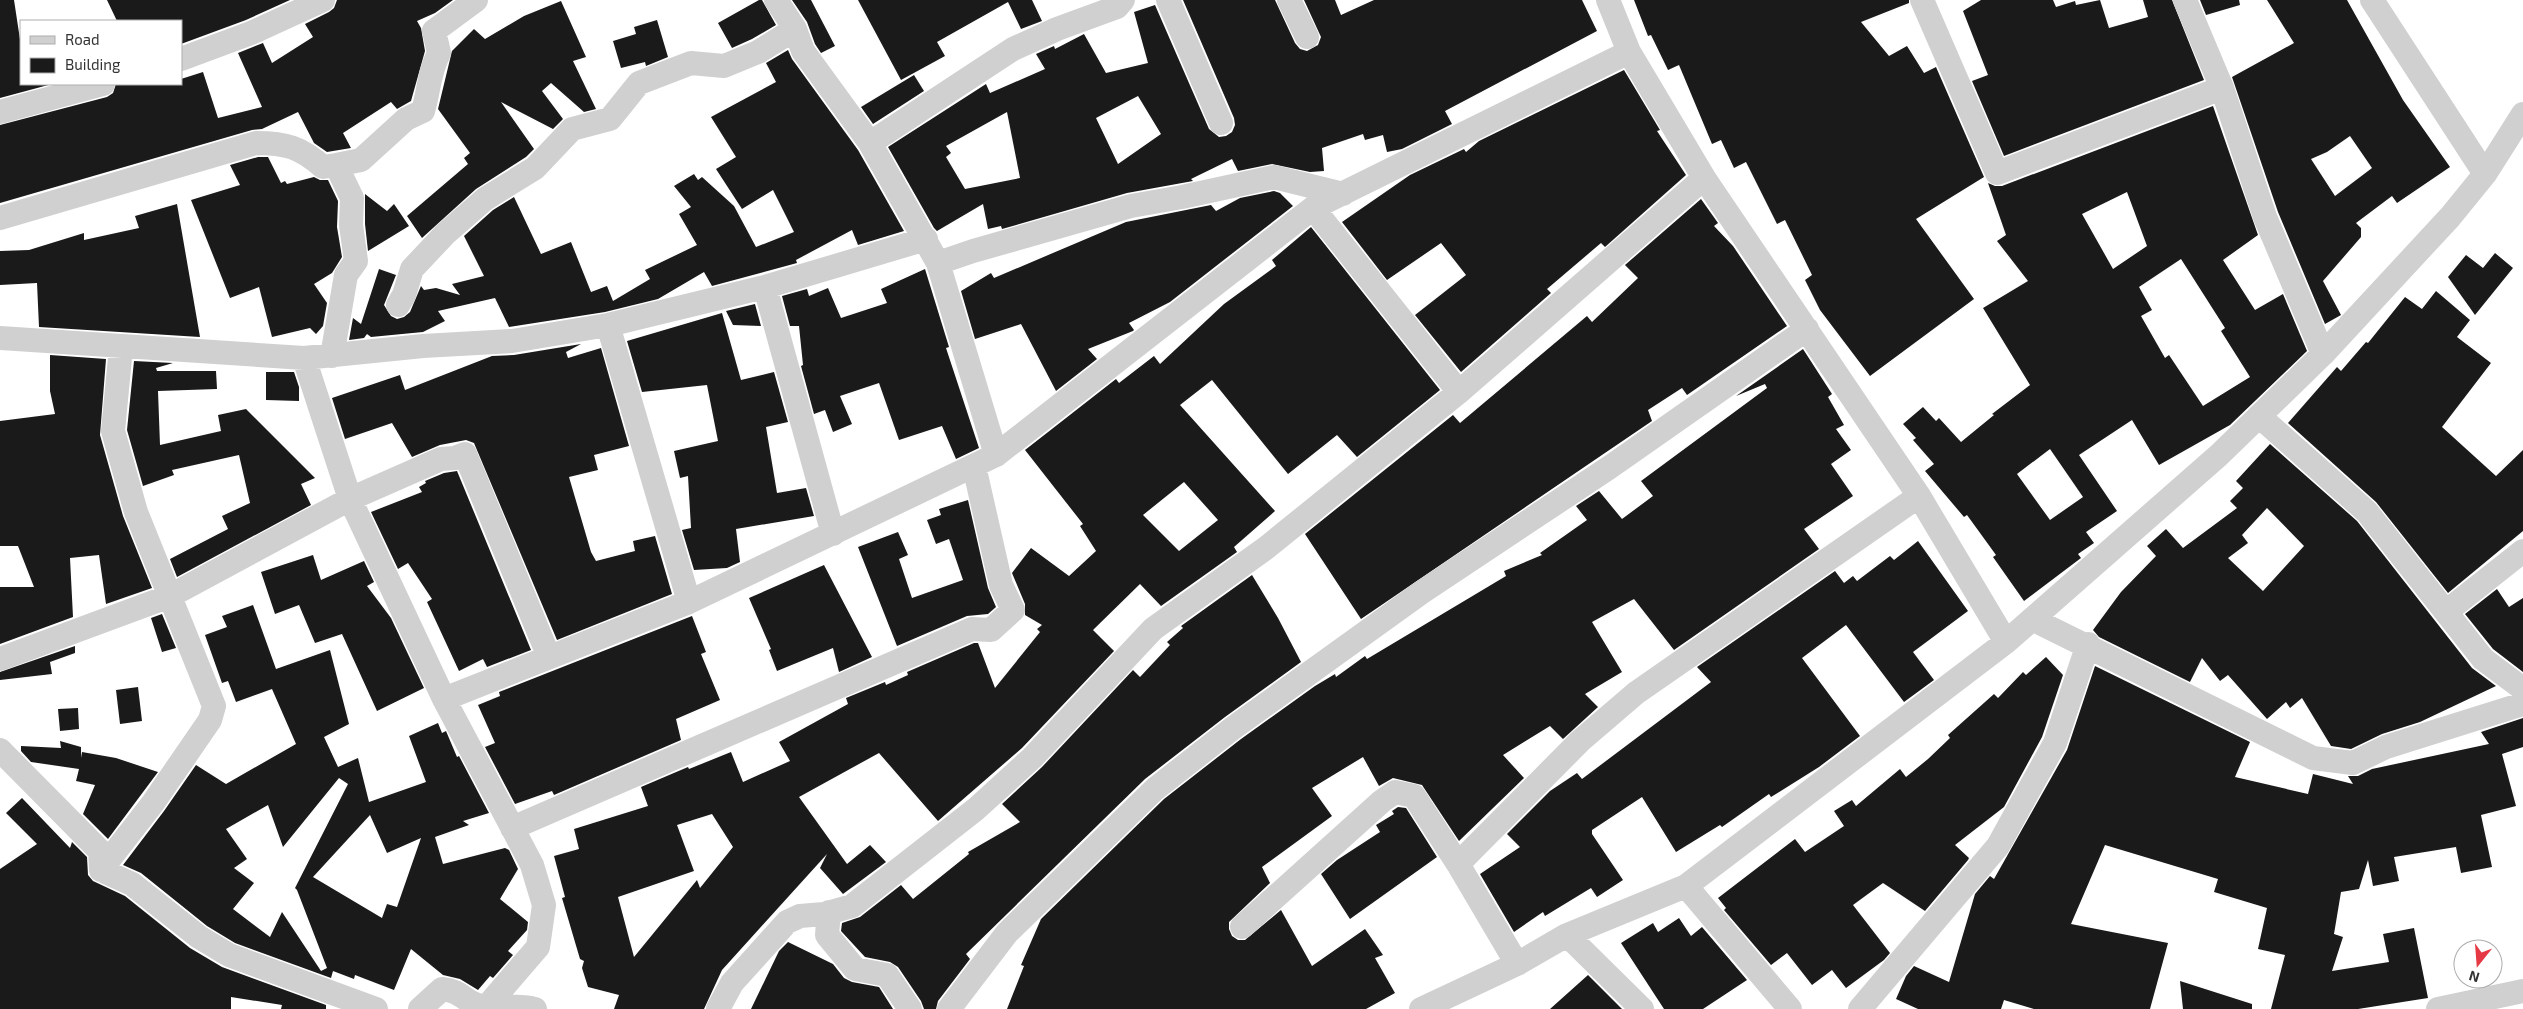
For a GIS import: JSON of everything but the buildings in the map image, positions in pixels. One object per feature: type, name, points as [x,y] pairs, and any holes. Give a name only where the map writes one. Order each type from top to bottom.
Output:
[{"type":"street","points":[[182,59],[251,33],[323,0]]},
{"type":"street","points":[[0,218],[256,143],[280,143],[308,154],[323,167],[361,160],[406,119],[423,111],[430,91],[431,69],[439,53],[434,31],[476,0]]},
{"type":"street","points":[[776,0],[795,29],[803,51],[870,143],[892,184],[926,239],[938,264],[996,455]]},
{"type":"street","points":[[870,143],[1013,49],[1057,29],[1117,8],[1123,0]]},
{"type":"street","points":[[1168,0],[1221,123]]},
{"type":"street","points":[[1289,0],[1307,37]]},
{"type":"street","points":[[1608,0],[1629,52],[1704,178],[1919,496],[2006,642]]},
{"type":"street","points":[[1922,0],[1998,173],[2222,88]]},
{"type":"street","points":[[2185,0],[2222,88],[2265,217],[2323,354]]},
{"type":"street","points":[[2372,0],[2485,174]]},
{"type":"street","points":[[398,305],[412,269],[445,234],[485,199],[535,168],[572,129],[610,119],[639,83],[691,63],[724,66],[758,52],[795,29]]},
{"type":"street","points":[[444,700],[689,602],[996,455],[1313,208],[1629,52]]},
{"type":"street","points":[[0,112],[99,85]]},
{"type":"street","points":[[1421,1009],[1517,964],[1567,936],[1686,886],[2006,642],[2219,456],[2323,354],[2425,246],[2485,174],[2523,114]]},
{"type":"street","points":[[332,356],[346,275],[356,261],[351,225],[352,198],[336,165]]},
{"type":"street","points":[[938,264],[973,251],[1131,206],[1274,177],[1343,194]]},
{"type":"street","points":[[718,1009],[732,983],[787,922],[800,916],[829,912],[852,906],[976,809],[1032,758],[1153,629],[1266,548],[1458,392],[1704,178]]},
{"type":"street","points":[[1313,208],[1458,392]]},
{"type":"street","points":[[0,338],[304,358],[423,346],[512,341],[608,325],[765,287],[926,239]]},
{"type":"street","points":[[765,287],[833,534]]},
{"type":"street","points":[[608,325],[689,602]]},
{"type":"street","points":[[949,1009],[1007,933],[1155,789],[1233,728],[1422,592],[1610,467],[1807,329]]},
{"type":"street","points":[[101,870],[153,804],[210,720],[214,706],[136,512],[113,431],[121,347]]},
{"type":"street","points":[[304,358],[350,499],[444,700],[532,865],[544,904],[538,948],[488,1005]]},
{"type":"street","points":[[2259,416],[2367,512],[2448,611],[2483,659],[2523,689]]},
{"type":"street","points":[[0,659],[170,596],[350,499],[441,459],[455,458],[466,454],[549,657]]},
{"type":"street","points":[[512,828],[972,629],[991,630],[1013,610],[1001,585],[974,466]]},
{"type":"street","points":[[1458,864],[1580,741],[1636,694],[1919,496]]},
{"type":"street","points":[[2448,611],[2523,551]]},
{"type":"street","points":[[2032,619],[2088,644],[2313,758],[2353,763],[2386,747],[2523,704]]},
{"type":"street","points":[[1860,1009],[1998,846],[2055,743],[2088,644]]},
{"type":"street","points":[[0,750],[100,851],[101,870]]},
{"type":"street","points":[[1242,926],[1382,801],[1395,792],[1414,796],[1458,864],[1517,964]]},
{"type":"street","points":[[101,870],[132,884],[177,921],[229,955],[376,1009]]},
{"type":"street","points":[[1686,886],[1790,1009]]},
{"type":"street","points":[[829,912],[827,935],[855,969],[886,975],[910,1009]]},
{"type":"street","points":[[1567,936],[1642,1009]]},
{"type":"street","points":[[420,1009],[442,989],[455,990],[477,1005],[520,1005],[535,1009]]},
{"type":"street","points":[[2438,1009],[2523,991]]}]
